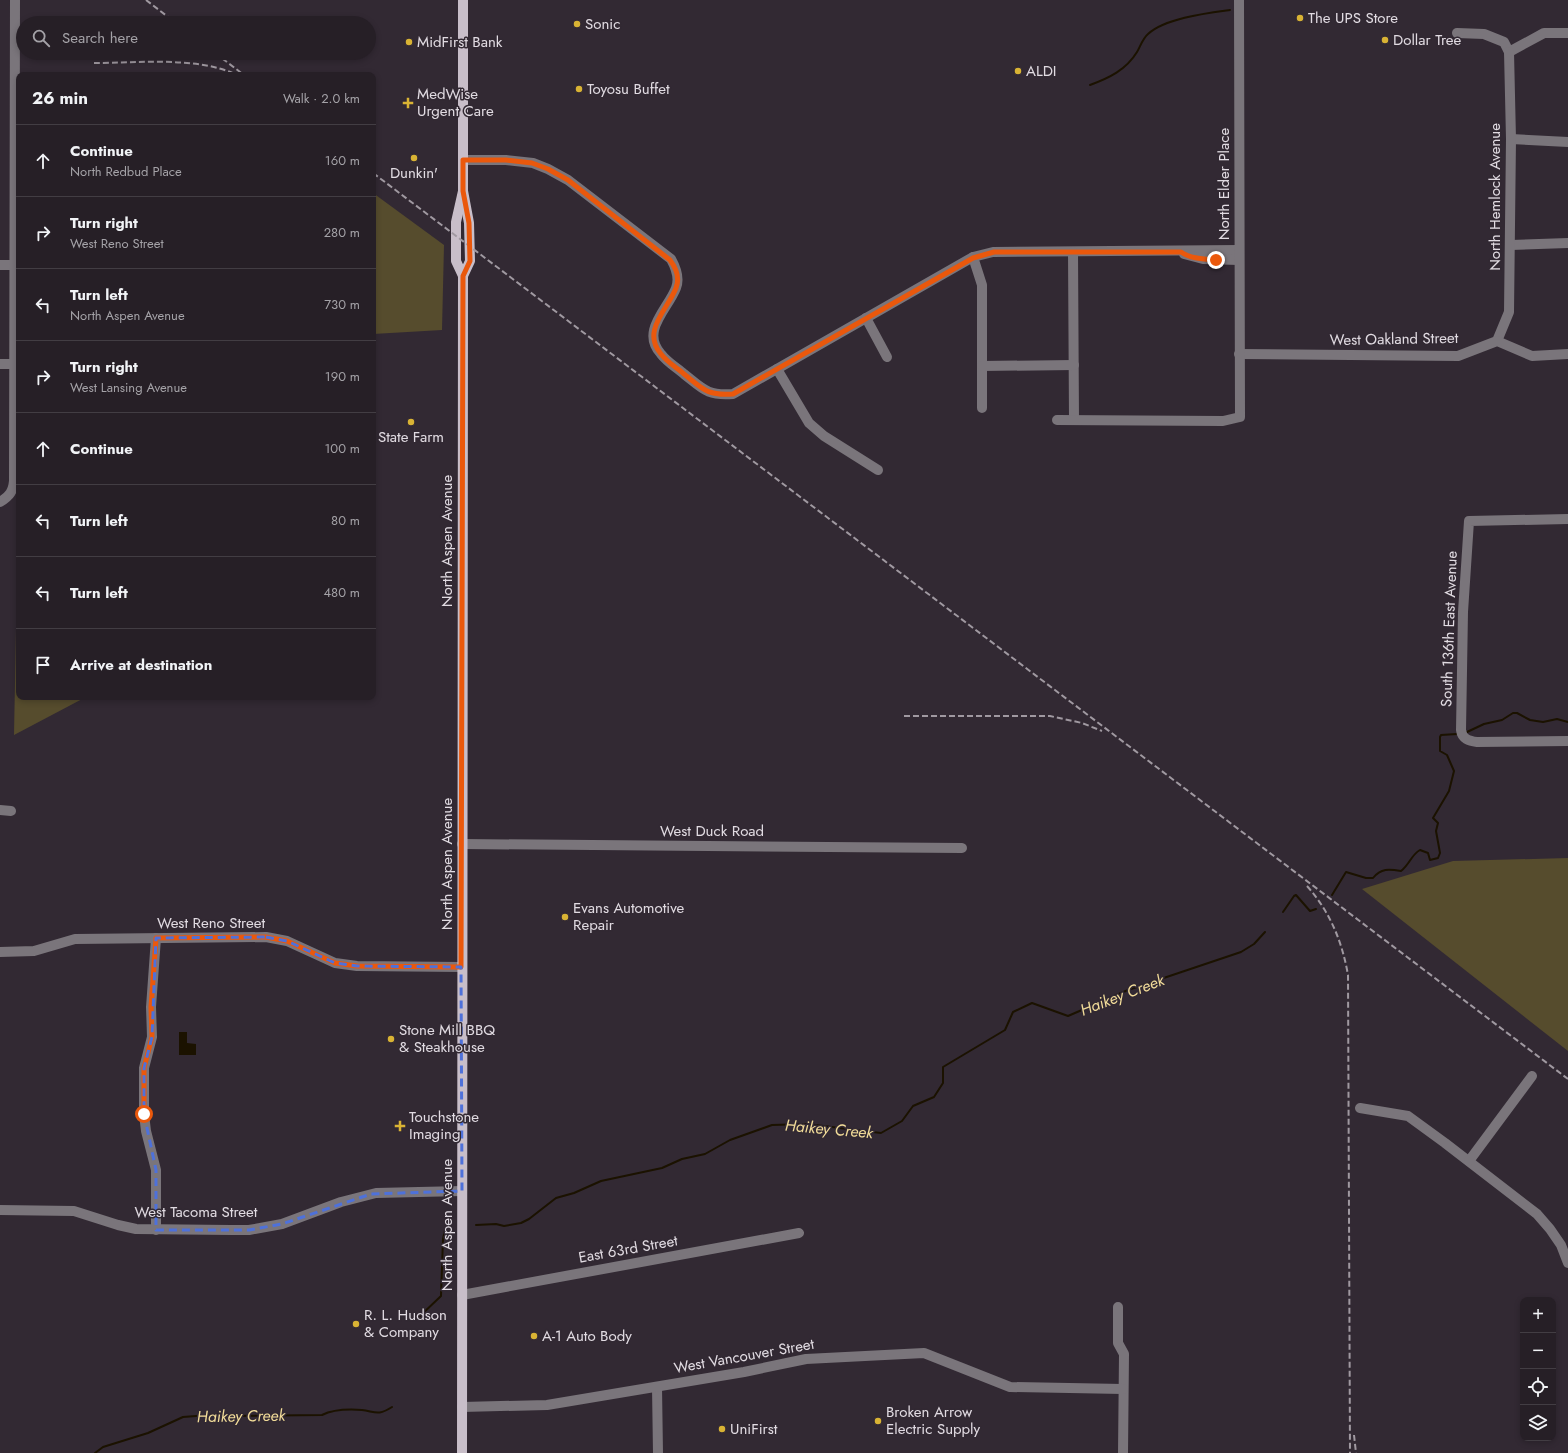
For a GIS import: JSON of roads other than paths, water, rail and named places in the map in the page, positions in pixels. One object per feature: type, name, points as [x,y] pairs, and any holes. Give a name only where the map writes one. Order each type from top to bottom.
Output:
[{"type":"main road","name":"North Aspen Avenue","points":[[462,1453],[461,967],[463,276],[456,261],[456,222],[463,191],[463,0]]},
{"type":"street","points":[[0,502],[7,498],[13,490],[15,0]]},
{"type":"street","name":"North Elder Place","points":[[1074,420],[1223,421],[1240,417],[1239,0]]},
{"type":"street","points":[[1457,34],[1484,34],[1504,42],[1509,52],[1544,33],[1568,33]]},
{"type":"street","name":"North Hemlock Avenue","points":[[1497,341],[1509,312],[1512,139],[1509,52]]},
{"type":"street","points":[[1512,139],[1568,142]]},
{"type":"street","points":[[463,160],[506,160],[532,163],[548,169],[568,180],[652,244],[670,260],[676,269],[676,288],[656,321],[654,333],[655,344],[660,354],[706,392],[720,395],[733,394],[973,258],[994,252],[1181,252],[1239,255]]},
{"type":"street","points":[[1511,245],[1568,243]]},
{"type":"street","points":[[1057,420],[1074,420],[1073,252]]},
{"type":"street","points":[[973,258],[982,285],[982,408]]},
{"type":"street","points":[[0,265],[14,265]]},
{"type":"street","points":[[866,318],[887,357]]},
{"type":"street","points":[[1497,341],[1532,356],[1568,354]]},
{"type":"street","name":"West Oakland Street","points":[[1239,354],[1458,356],[1497,341]]},
{"type":"street","points":[[0,364],[14,364]]},
{"type":"street","points":[[982,366],[1074,365]]},
{"type":"street","points":[[776,369],[809,423],[824,436],[878,470]]},
{"type":"street","name":"South 136th East Avenue","points":[[1568,519],[1469,520],[1462,650],[1461,730],[1464,738],[1477,742],[1568,741]]},
{"type":"street","points":[[0,810],[11,811]]},
{"type":"street","name":"West Duck Road","points":[[462,844],[962,848]]},
{"type":"street","name":"West Reno Street","points":[[3,952],[34,951],[75,939],[266,937],[287,941],[335,963],[357,966],[461,967]]},
{"type":"street","points":[[156,938],[151,1007],[152,1037],[144,1068],[144,1107],[146,1131],[156,1170],[156,1230]]},
{"type":"street","points":[[1469,1161],[1532,1076]]},
{"type":"street","points":[[1360,1108],[1408,1116],[1469,1161],[1537,1214],[1557,1239],[1568,1263]]},
{"type":"street","name":"West Tacoma Street","points":[[0,1210],[74,1211],[127,1228],[156,1230],[249,1230],[282,1224],[341,1202],[371,1194],[391,1191],[462,1191]]},
{"type":"street","name":"East 63rd Street","points":[[462,1295],[799,1233]]},
{"type":"street","points":[[1118,1307],[1118,1343],[1124,1354],[1123,1453]]},
{"type":"street","name":"West Vancouver Street","points":[[462,1407],[547,1405],[744,1372],[806,1359],[924,1353],[1010,1387],[1123,1389]]},
{"type":"street","points":[[657,1387],[658,1453]]},
{"type":"waterway","points":[[1090,85],[1116,73],[1128,64],[1146,36],[1156,28],[1187,17],[1230,10]]},
{"type":"waterway","points":[[1467,732],[1484,724],[1502,720],[1513,713],[1517,713],[1530,720],[1543,722],[1557,719],[1568,722]]},
{"type":"waterway","name":"Haikey Creek","points":[[1332,895],[1346,872],[1366,878],[1373,878],[1382,871],[1401,871],[1414,854],[1420,850],[1428,853],[1430,860],[1438,858],[1440,853],[1436,831],[1438,823],[1433,818],[1449,791],[1454,771],[1447,755],[1440,751],[1440,737],[1441,735],[1457,734]]},
{"type":"waterway","name":"Haikey Creek","points":[[1283,912],[1296,895],[1310,911],[1316,909]]},
{"type":"waterway","name":"Haikey Creek","points":[[476,1225],[496,1224],[504,1226],[521,1223],[529,1219],[556,1198],[574,1193],[601,1181],[662,1168],[682,1159],[705,1154],[730,1140],[772,1125],[807,1124],[881,1133],[902,1121],[913,1106],[934,1097],[943,1083],[943,1067],[1005,1030],[1013,1012],[1032,1003],[1068,1016],[1128,990],[1241,952],[1254,944],[1265,932]]},
{"type":"waterway","name":"Haikey Creek","points":[[420,1316],[441,1296],[443,1239],[445,1230]]},
{"type":"waterway","name":"Haikey Creek","points":[[95,1453],[103,1447],[148,1433],[183,1417],[222,1414],[228,1416],[322,1415],[346,1410],[362,1410],[377,1413],[383,1412],[392,1407]]},
{"type":"railway","points":[[146,0],[167,16]]},
{"type":"railway","points":[[224,60],[240,72]]},
{"type":"railway","points":[[94,63],[186,63],[204,65],[229,72]]},
{"type":"railway","points":[[376,175],[1568,1079]]},
{"type":"railway","points":[[904,716],[1050,716],[1082,723],[1102,731]]},
{"type":"railway","points":[[1307,886],[1322,906],[1334,928],[1342,950],[1348,975],[1350,1453]]},
{"type":"railway","points":[[1354,1435],[1356,1453]]},
{"type":"place","name":"The UPS Store","points":[[1300,18]]},
{"type":"place","name":"Sonic","points":[[577,24]]},
{"type":"place","name":"Dollar Tree","points":[[1385,40]]},
{"type":"place","name":"MidFirst Bank","points":[[409,42]]},
{"type":"place","name":"ALDI","points":[[1018,71]]},
{"type":"place","name":"Toyosu Buffet","points":[[579,89]]},
{"type":"place","name":"MedWise Urgent Care","points":[[408,103]]},
{"type":"place","name":"Dunkin'","points":[[414,158]]},
{"type":"place","name":"State Farm","points":[[411,422]]},
{"type":"place","name":"Evans Automotive Repair","points":[[565,917]]},
{"type":"place","name":"Stone Mill BBQ & Steakhouse","points":[[391,1039]]},
{"type":"place","name":"Touchstone Imaging","points":[[400,1126]]},
{"type":"place","name":"R. L. Hudson & Company","points":[[356,1324]]},
{"type":"place","name":"A-1 Auto Body","points":[[534,1336]]},
{"type":"place","name":"Broken Arrow Electric Supply","points":[[878,1421]]},
{"type":"place","name":"UniFirst","points":[[722,1429]]}]
